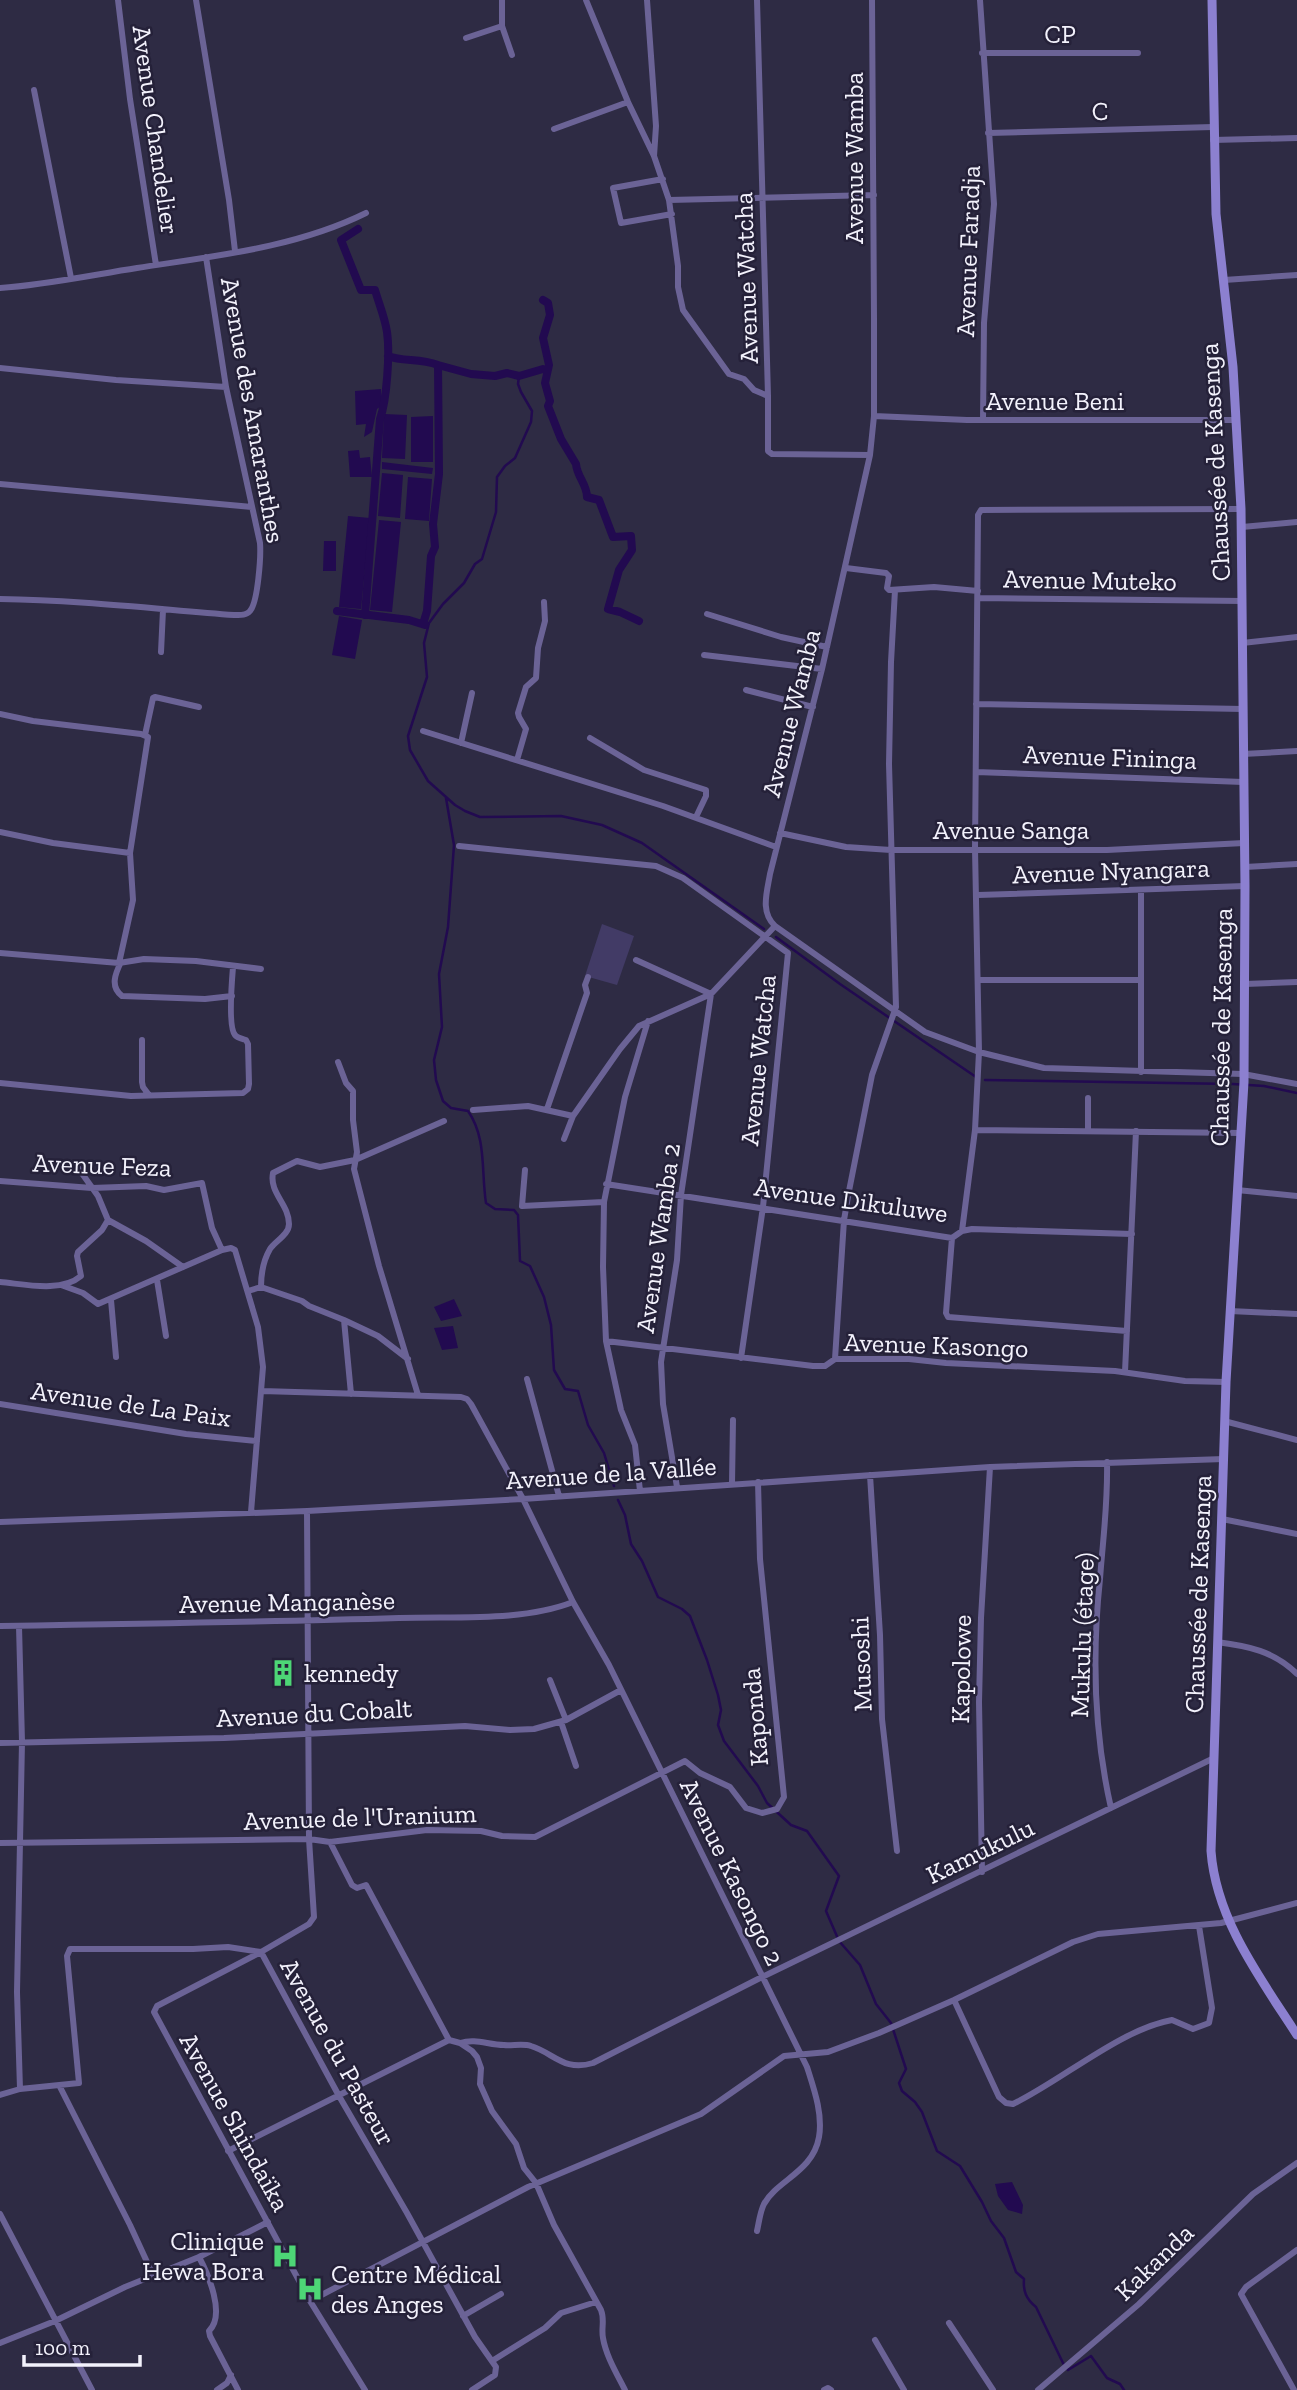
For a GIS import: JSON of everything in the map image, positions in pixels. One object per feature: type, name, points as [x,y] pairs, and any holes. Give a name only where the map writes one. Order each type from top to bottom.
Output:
[{"type":"main road","name":"Chaussée de Kasenga","points":[[1212,0],[1216,214],[1233,367],[1242,527],[1245,867],[1242,1133],[1224,1421],[1212,1863],[1228,1921],[1295,2028]]},
{"type":"street","name":"Avenue Chandelier","points":[[118,0],[132,113],[156,265]]},
{"type":"street","points":[[196,0],[235,251]]},
{"type":"street","points":[[502,0],[502,26],[512,55]]},
{"type":"street","points":[[586,0],[663,180],[672,214],[678,287],[683,310],[729,374],[744,379],[754,390],[768,396]]},
{"type":"street","points":[[647,0],[656,126],[654,156]]},
{"type":"street","name":"Avenue Watcha","points":[[757,0],[769,453],[870,455]]},
{"type":"street","name":"Avenue Wamba","points":[[775,926],[767,918],[765,903],[776,847],[813,707],[870,455],[874,416],[872,0]]},
{"type":"street","name":"Avenue Faradja","points":[[980,0],[994,204],[985,323],[983,420]]},
{"type":"street","points":[[466,38],[502,26]]},
{"type":"street","name":"CP","points":[[982,53],[1138,53]]},
{"type":"street","points":[[34,90],[71,278]]},
{"type":"street","points":[[554,129],[628,102]]},
{"type":"street","name":"C","points":[[988,133],[1213,127]]},
{"type":"street","points":[[1213,140],[1297,138]]},
{"type":"street","points":[[663,180],[613,188],[621,223],[672,214]]},
{"type":"street","points":[[669,200],[874,195]]},
{"type":"street","points":[[0,288],[290,242],[336,227],[366,213]]},
{"type":"street","name":"Avenue des Amaranthes","points":[[0,599],[73,601],[234,615],[249,612],[254,599],[261,548],[226,387],[206,257]]},
{"type":"street","points":[[1224,280],[1297,275]]},
{"type":"street","points":[[0,368],[116,380],[226,387]]},
{"type":"street","name":"Avenue Beni","points":[[874,416],[983,420],[1236,420]]},
{"type":"street","points":[[0,484],[252,507]]},
{"type":"street","points":[[962,1231],[975,1130],[979,1052],[975,849],[978,517],[981,510],[1241,509]]},
{"type":"street","points":[[1242,527],[1297,522]]},
{"type":"street","points":[[835,1359],[844,1220],[872,1075],[893,1018],[896,992],[891,850],[890,695],[895,590],[888,590],[889,576],[886,573],[846,568]]},
{"type":"street","name":"Avenue Muteko","points":[[895,590],[934,587],[978,595],[1243,601]]},
{"type":"street","points":[[517,760],[526,729],[519,713],[526,687],[536,678],[538,648],[545,621],[544,602]]},
{"type":"street","points":[[161,652],[163,610]]},
{"type":"street","points":[[707,614],[782,637],[827,647]]},
{"type":"street","points":[[1242,643],[1297,637]]},
{"type":"street","points":[[704,655],[822,669]]},
{"type":"street","points":[[746,690],[813,707]]},
{"type":"street","points":[[461,743],[472,693]]},
{"type":"street","points":[[199,707],[153,698],[145,734],[148,741],[130,853],[133,900],[114,981],[122,996],[205,999],[232,996]]},
{"type":"street","points":[[976,704],[1243,709]]},
{"type":"street","points":[[0,714],[38,722],[145,734]]},
{"type":"street","points":[[423,731],[696,817],[776,847]]},
{"type":"street","points":[[590,738],[644,769],[706,790],[696,817]]},
{"type":"street","points":[[1243,754],[1297,751]]},
{"type":"street","name":"Avenue Fininga","points":[[976,772],[1243,782]]},
{"type":"street","points":[[0,832],[52,843],[130,853]]},
{"type":"street","name":"Avenue Sanga","points":[[780,833],[846,847],[891,850],[1107,850],[1244,843]]},
{"type":"street","name":"Avenue Watcha","points":[[459,846],[667,869],[785,950],[788,955],[763,1208],[741,1357]]},
{"type":"street","points":[[1245,867],[1297,864]]},
{"type":"street","name":"Avenue Nyangara","points":[[978,895],[1245,886]]},
{"type":"street","points":[[1141,891],[1141,1072]]},
{"type":"street","points":[[564,1139],[573,1116],[639,1026],[711,994],[775,926],[893,1018],[979,1052],[1044,1068],[1141,1072],[1243,1082],[1297,1084]]},
{"type":"street","points":[[0,953],[120,962],[144,959],[196,961],[261,969]]},
{"type":"street","points":[[636,960],[711,994]]},
{"type":"street","points":[[0,1083],[149,1096],[243,1093],[248,1089],[247,1041],[234,1032],[233,967]]},
{"type":"street","points":[[547,1109],[587,993],[585,987],[588,977]]},
{"type":"street","points":[[979,979],[1141,980]]},
{"type":"street","points":[[1245,984],[1297,982]]},
{"type":"street","name":"Avenue Wamba 2","points":[[677,1487],[661,1387],[663,1348],[677,1260],[681,1195],[711,994]]},
{"type":"street","points":[[640,1491],[635,1445],[621,1410],[606,1341],[604,1202],[625,1097],[649,1021]]},
{"type":"street","points":[[142,1040],[142,1082],[149,1096]]},
{"type":"street","points":[[338,1062],[346,1083],[353,1091],[356,1180],[418,1395]]},
{"type":"street","points":[[1088,1098],[1088,1131]]},
{"type":"street","points":[[473,1111],[517,1105],[573,1116]]},
{"type":"street","points":[[261,1287],[268,1252],[287,1232],[289,1226],[285,1207],[274,1191],[273,1172],[297,1161],[320,1167],[355,1160],[444,1121]]},
{"type":"street","points":[[975,1130],[1242,1133]]},
{"type":"street","points":[[1125,1372],[1136,1131]]},
{"type":"street","points":[[76,1165],[102,1203],[108,1220],[146,1241],[183,1267]]},
{"type":"street","points":[[525,1170],[522,1206],[604,1202]]},
{"type":"street","name":"Avenue Feza","points":[[0,1181],[92,1188],[146,1186],[164,1190],[202,1183],[212,1228],[222,1250]]},
{"type":"street","name":"Avenue Dikuluwe","points":[[606,1184],[952,1238],[962,1231],[972,1229],[1132,1234]]},
{"type":"street","points":[[1237,1190],[1297,1196]]},
{"type":"street","points":[[61,1285],[81,1276],[78,1252],[102,1230],[108,1220]]},
{"type":"street","points":[[952,1238],[947,1316],[1126,1331]]},
{"type":"street","points":[[0,1282],[61,1285],[83,1293],[94,1303],[111,1300],[222,1250],[235,1250],[258,1327],[262,1367],[251,1512]]},
{"type":"street","points":[[156,1280],[166,1336]]},
{"type":"street","points":[[248,1291],[261,1287],[302,1301],[378,1336],[408,1359]]},
{"type":"street","points":[[111,1300],[116,1357]]},
{"type":"street","points":[[1230,1311],[1297,1314]]},
{"type":"street","points":[[344,1320],[351,1394]]},
{"type":"street","name":"Avenue Kasongo","points":[[606,1341],[813,1366],[825,1366],[835,1359],[909,1359],[1125,1372],[1185,1381],[1226,1382]]},
{"type":"street","points":[[527,1379],[559,1496]]},
{"type":"street","name":"Avenue Kasongo 2","points":[[262,1391],[467,1399],[523,1499],[573,1602],[663,1772],[696,1846],[801,2054],[817,2104],[820,2134],[817,2145],[802,2168],[763,2205],[757,2231]]},
{"type":"street","name":"Avenue de La Paix","points":[[0,1404],[186,1434],[257,1441]]},
{"type":"street","points":[[732,1484],[733,1420]]},
{"type":"street","points":[[1224,1421],[1297,1440]]},
{"type":"street","name":"Avenue de la Vallée","points":[[0,1522],[307,1511],[990,1467],[1224,1459]]},
{"type":"street","name":"Mukulu (étage)","points":[[1107,1462],[1107,1516],[1099,1580],[1096,1699],[1104,1779],[1111,1808]]},
{"type":"street","name":"Kapolowe","points":[[982,1872],[979,1702],[990,1467]]},
{"type":"street","name":"Musoshi","points":[[870,1475],[880,1635],[882,1719],[897,1851]]},
{"type":"street","name":"Kaponda","points":[[663,1772],[685,1761],[700,1773],[730,1787],[746,1808],[762,1813],[777,1809],[784,1797],[760,1559],[758,1482]]},
{"type":"street","points":[[261,1952],[313,1919],[309,1839],[307,1511]]},
{"type":"street","points":[[1222,1519],[1297,1534]]},
{"type":"street","name":"Avenue Manganèse","points":[[0,1626],[496,1615],[536,1612],[573,1602]]},
{"type":"street","points":[[19,1626],[22,1742],[17,1992],[20,2089]]},
{"type":"street","points":[[1217,1642],[1253,1647],[1297,1674]]},
{"type":"street","points":[[550,1680],[576,1766]]},
{"type":"street","name":"Avenue du Cobalt","points":[[0,1743],[224,1738],[465,1726],[522,1730],[563,1721],[621,1690]]},
{"type":"street","name":"Kamukulu","points":[[449,2040],[460,2043],[475,2040],[502,2045],[530,2045],[558,2061],[585,2066],[1214,1758]]},
{"type":"street","name":"Avenue de l'Uranium","points":[[0,1843],[309,1839],[330,1842],[420,1830],[539,1836],[663,1772]]},
{"type":"street","points":[[228,2151],[449,2040],[366,1885],[357,1888],[352,1885],[330,1842]]},
{"type":"street","points":[[310,2301],[536,2183],[701,2113],[788,2054],[828,2052],[954,2000],[1073,1942],[1098,1934],[1199,1926],[1297,1903]]},
{"type":"street","points":[[954,2000],[999,2097],[1006,2103],[1013,2104],[1141,2032],[1172,2021],[1193,2029],[1209,2023],[1212,2008],[1199,1926]]},
{"type":"street","name":"Avenue du Pasteur","points":[[60,2087],[76,2085],[80,2081],[67,1956],[69,1950],[228,1947],[261,1952],[463,2316],[492,2361]]},
{"type":"street","name":"Avenue Shindaïka","points":[[261,1952],[157,2006],[154,2012],[310,2301],[365,2390]]},
{"type":"street","points":[[460,2043],[477,2057],[481,2068],[480,2084],[492,2111],[516,2144],[524,2168],[536,2183],[554,2225],[603,2315],[602,2336],[625,2390]]},
{"type":"street","points":[[0,2095],[20,2089],[60,2087],[153,2276]]},
{"type":"street","name":"Kakanda","points":[[1038,2390],[1139,2304],[1253,2194],[1297,2163]]},
{"type":"street","points":[[0,2214],[92,2390]]},
{"type":"street","points":[[0,2343],[199,2257],[268,2222]]},
{"type":"street","points":[[1294,2390],[1241,2294],[1246,2287],[1297,2250]]},
{"type":"street","points":[[199,2257],[210,2278],[215,2301],[215,2317],[213,2327],[209,2331],[210,2336],[238,2390]]},
{"type":"street","points":[[463,2316],[500,2294]]},
{"type":"street","points":[[476,2389],[496,2374],[497,2369],[492,2361],[545,2328],[561,2313],[596,2302]]},
{"type":"street","points":[[949,2323],[993,2390]]},
{"type":"street","points":[[875,2340],[904,2390]]},
{"type":"street","points":[[217,2390],[227,2383],[231,2375]]},
{"type":"street","points":[[824,2390],[831,2390]]},
{"type":"shaded area","points":[[381,389],[381,406],[377,409],[372,432],[364,437],[366,424],[356,425],[355,391]]},
{"type":"shaded area","points":[[384,414],[407,415],[405,459],[382,458]]},
{"type":"shaded area","points":[[433,416],[433,462],[411,462],[411,417]]},
{"type":"shaded area","points":[[359,450],[360,458],[370,457],[372,477],[350,477],[348,451]]},
{"type":"shaded area","points":[[382,462],[433,468],[432,474],[382,469]]},
{"type":"shaded area","points":[[382,473],[403,475],[400,518],[378,516]]},
{"type":"shaded area","points":[[408,477],[432,479],[429,521],[405,519]]},
{"type":"shaded area","points":[[348,516],[370,518],[361,609],[339,607]]},
{"type":"shaded area","points":[[379,520],[401,522],[392,612],[370,610]]},
{"type":"shaded area","points":[[324,541],[336,541],[336,571],[323,571]]},
{"type":"shaded area","points":[[339,616],[362,620],[355,659],[332,655]]},
{"type":"shaded area","points":[[602,924],[634,936],[617,985],[585,976]]},
{"type":"shaded area","points":[[454,1299],[462,1316],[441,1321],[434,1307]]},
{"type":"shaded area","points":[[453,1326],[458,1348],[442,1350],[434,1328]]},
{"type":"shaded area","points":[[1012,2182],[1023,2205],[1022,2214],[1008,2210],[998,2196],[995,2184]]},
{"type":"waterway","points":[[358,229],[341,240],[361,290],[375,290],[388,341],[365,615]]},
{"type":"waterway","points":[[543,300],[548,303],[550,315],[543,338],[549,365],[545,383],[550,401],[548,406],[561,439],[576,464],[587,497],[599,500],[613,537],[631,536],[632,550],[619,570],[608,609],[639,621]]},
{"type":"waterway","points":[[388,356],[438,365],[439,474],[433,524],[435,547],[431,556],[427,611],[423,624]]},
{"type":"waterway","points":[[438,365],[471,374],[495,376],[507,373],[519,376],[543,369],[547,371]]},
{"type":"waterway","points":[[519,376],[518,384],[532,411],[531,422],[515,458],[497,477],[496,512],[482,559],[475,564],[464,583],[429,623],[424,643],[427,677],[408,736],[410,750],[428,781],[465,811],[480,817],[561,816],[602,825],[642,843],[764,929]]},
{"type":"waterway","points":[[337,611],[409,620],[425,625]]},
{"type":"waterway","points":[[446,798],[454,845],[448,927],[439,974],[442,1027],[434,1060],[436,1080],[443,1101],[451,1108],[468,1111],[474,1121],[481,1144],[486,1203],[495,1209],[514,1210],[518,1215],[520,1261],[530,1266],[544,1297],[551,1325],[554,1370],[565,1389],[578,1391],[588,1425],[604,1453],[614,1486]]},
{"type":"waterway","points":[[776,937],[976,1077]]},
{"type":"waterway","points":[[985,1080],[1233,1084],[1264,1086],[1297,1093]]},
{"type":"waterway","points":[[618,1500],[625,1515],[631,1544],[658,1597],[690,1616],[718,1695],[721,1710],[718,1725],[724,1741],[758,1786],[767,1803],[791,1825],[807,1831],[839,1876],[826,1911],[839,1941],[860,1965],[876,2004],[891,2023],[906,2069],[899,2083],[902,2091],[922,2112],[937,2151],[960,2166],[991,2221],[1004,2238],[1016,2272],[1024,2279],[1026,2294],[1036,2307],[1068,2370],[1091,2356],[1107,2378],[1120,2384],[1124,2390]]},
{"type":"place","name":"kennedy","points":[[283,1673]]},
{"type":"place","name":"Clinique Hewa Bora","points":[[285,2256]]},
{"type":"place","name":"Centre Médical des Anges","points":[[310,2289]]}]
